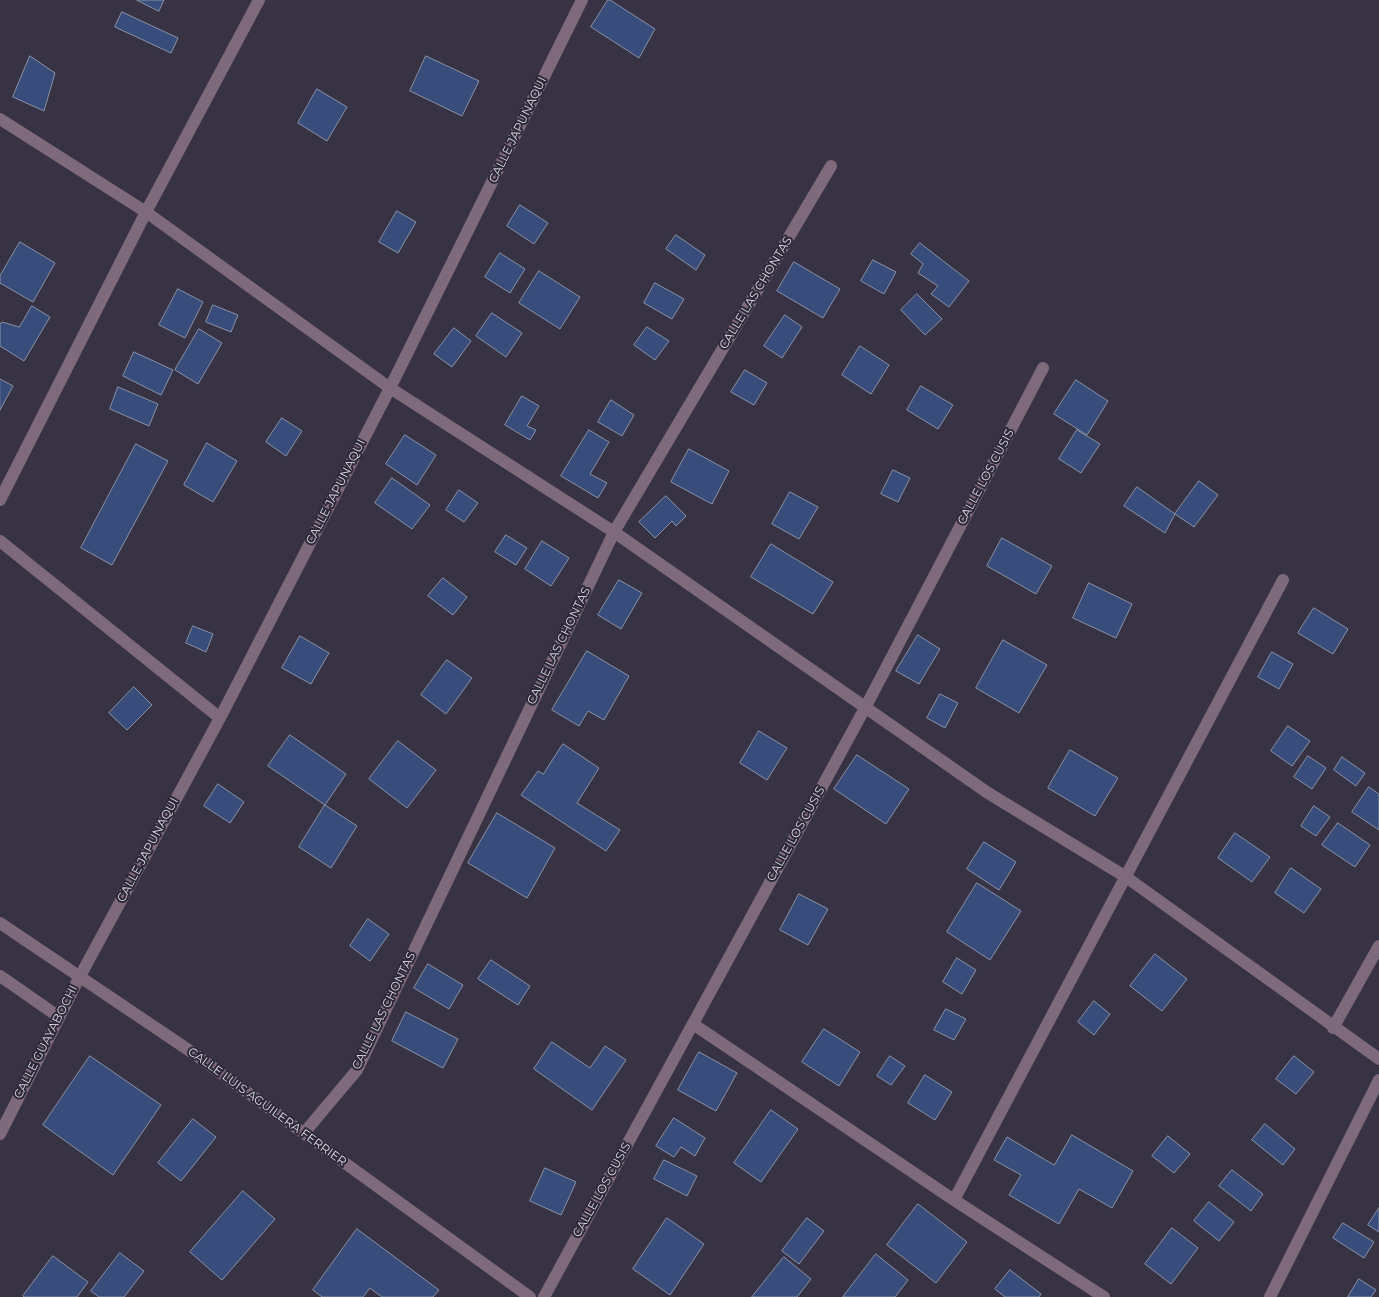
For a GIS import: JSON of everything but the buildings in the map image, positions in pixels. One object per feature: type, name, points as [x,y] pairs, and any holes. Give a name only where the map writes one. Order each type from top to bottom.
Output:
[{"type":"street","points":[[0,500],[146,212],[259,0]]},
{"type":"street","name":"CALLE JAPUNAQUI","points":[[79,978],[220,718],[390,388],[582,0]]},
{"type":"street","points":[[0,119],[146,212],[390,388],[614,532],[988,793],[1126,877],[1379,1059]]},
{"type":"street","name":"CALLE LAS CHONTAS","points":[[304,1133],[357,1070],[614,532],[831,166]]},
{"type":"street","name":"CALLE LOS CUSIS","points":[[544,1297],[865,708],[1043,368]]},
{"type":"street","points":[[0,541],[220,718]]},
{"type":"street","points":[[954,1200],[1283,580]]},
{"type":"street","name":"CALLE LUIS AGUILERA FERRIER","points":[[0,923],[193,1054],[530,1297]]},
{"type":"street","points":[[1334,1028],[1379,946]]},
{"type":"street","points":[[0,976],[59,1017]]},
{"type":"street","name":"CALLE GUAYABOCHI","points":[[0,1134],[79,978]]},
{"type":"street","points":[[693,1024],[954,1200],[1104,1297]]},
{"type":"street","points":[[1270,1297],[1379,1080]]}]
